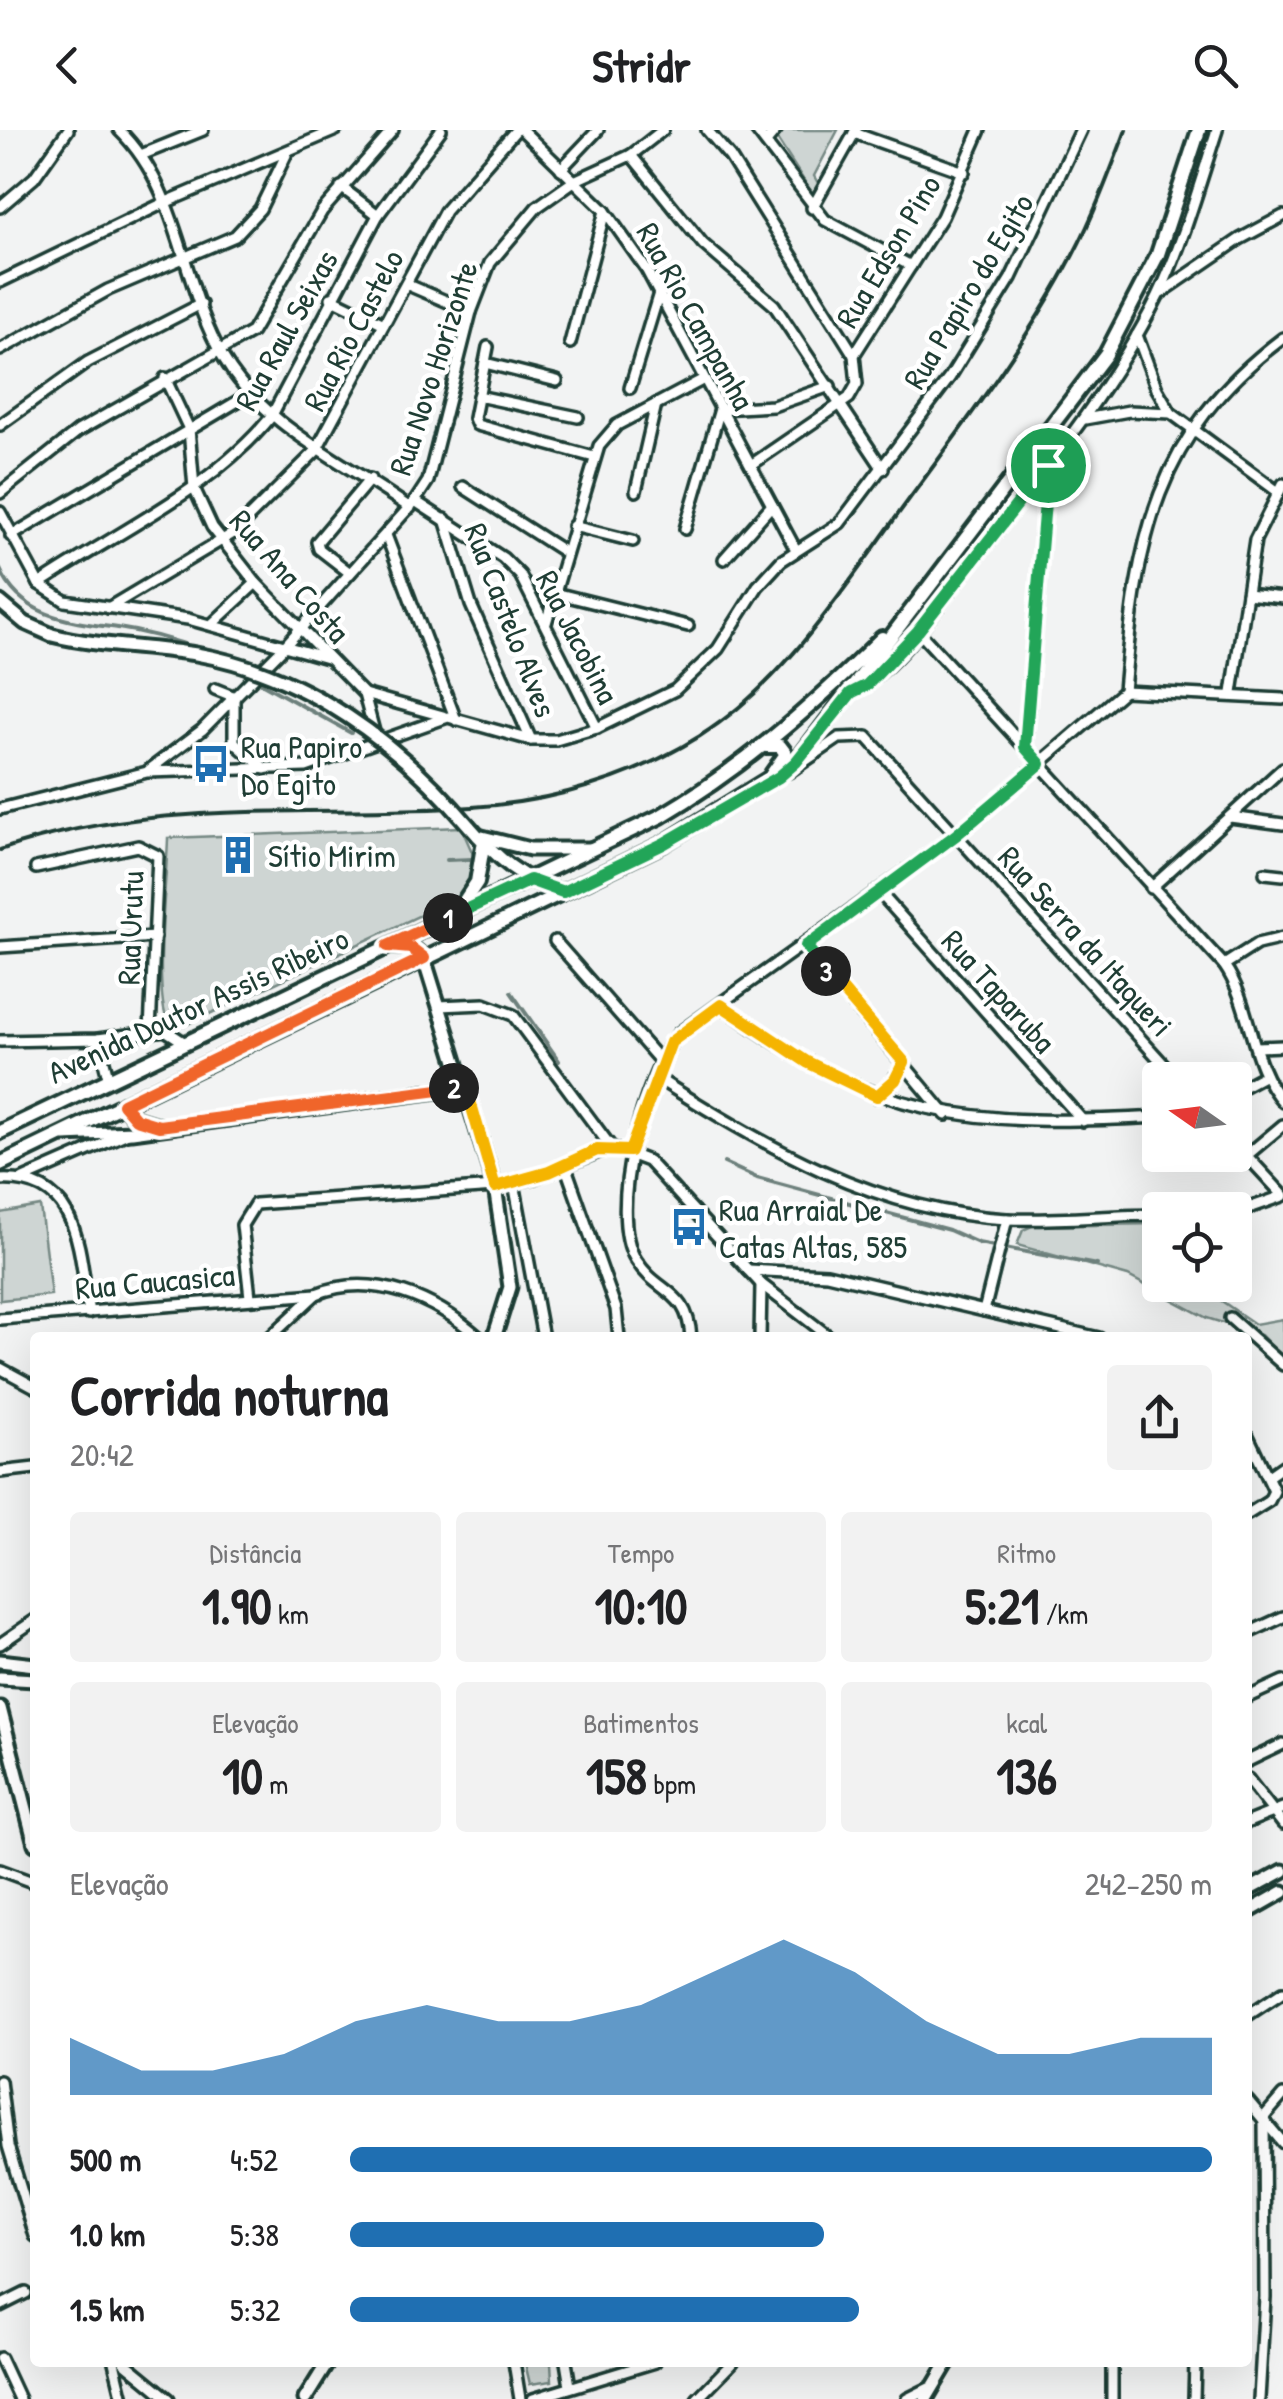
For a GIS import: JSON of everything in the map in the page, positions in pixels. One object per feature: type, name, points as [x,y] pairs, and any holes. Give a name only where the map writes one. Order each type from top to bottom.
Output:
[{"type":"main road","points":[[748,795],[779,777],[805,752],[1106,354],[1158,254],[1200,130]]},
{"type":"main road","name":"Avenida Doutor Assis Ribeiro","points":[[0,1132],[182,1041],[530,880],[714,784],[765,746],[905,615]]},
{"type":"main road","points":[[748,795],[785,760],[783,747],[765,746]]},
{"type":"main road","name":"Avenida Doutor Assis Ribeiro","points":[[0,1164],[663,844],[748,795]]},
{"type":"main road","points":[[454,916],[477,882],[476,836]]},
{"type":"main road","points":[[388,946],[411,948],[424,958]]},
{"type":"main road","points":[[123,1104],[136,1119],[159,1126]]},
{"type":"street","points":[[0,207],[34,178],[68,130]]},
{"type":"street","name":"Rua Jacobina","points":[[119,130],[141,154],[186,257],[219,352],[248,394],[271,417],[370,479],[445,519],[513,567],[546,623],[598,728]]},
{"type":"street","points":[[141,154],[186,133],[203,130]]},
{"type":"street","points":[[0,282],[164,204],[336,130]]},
{"type":"street","points":[[0,493],[78,432],[166,378],[219,352],[258,324],[308,231],[341,187],[393,130]]},
{"type":"street","name":"Rua Raul Seixas","points":[[39,584],[194,488],[238,453],[271,417],[378,215],[441,130]]},
{"type":"street","name":"Rua Rio Campanha","points":[[519,130],[605,212],[659,293],[796,550]]},
{"type":"street","name":"Rua Rio Castelo","points":[[108,608],[222,542],[269,501],[319,447],[445,212],[519,130]]},
{"type":"street","points":[[561,169],[598,130]]},
{"type":"street","name":"Rua Novo Horizonte","points":[[147,772],[184,746],[235,698],[413,504],[428,480],[481,280],[504,243],[537,207],[574,182],[631,154],[663,130]]},
{"type":"street","points":[[706,130],[730,157],[854,354]]},
{"type":"street","points":[[756,130],[812,208],[825,220],[911,266]]},
{"type":"street","points":[[766,142],[776,130]]},
{"type":"street","name":"Rua Edson Pino","points":[[842,405],[857,384],[854,354],[911,266],[964,172],[980,130]]},
{"type":"street","name":"Rua Papiro do Egito","points":[[531,740],[556,740],[598,728],[642,709],[695,674],[718,649],[758,586],[796,550],[840,523],[883,469],[986,320],[1052,198],[1081,130]]},
{"type":"street","points":[[851,693],[867,685],[918,631],[1084,419],[1158,294],[1189,220],[1217,130]]},
{"type":"street","points":[[812,208],[855,132],[964,172]]},
{"type":"street","points":[[0,350],[108,290],[245,229],[260,209],[286,154]]},
{"type":"street","points":[[631,154],[704,244],[774,304],[883,469]]},
{"type":"street","points":[[341,187],[378,215]]},
{"type":"street","points":[[570,343],[605,212]]},
{"type":"street","points":[[1158,294],[1240,238],[1283,216]]},
{"type":"street","points":[[406,284],[471,312]]},
{"type":"street","points":[[630,388],[659,293]]},
{"type":"street","points":[[331,298],[384,324]]},
{"type":"street","points":[[0,425],[88,362],[201,304]]},
{"type":"street","points":[[1137,335],[1157,389],[1171,413],[1280,487],[1256,540],[1232,693]]},
{"type":"street","points":[[1124,690],[1134,585],[1148,518],[1193,428],[1236,376],[1283,338]]},
{"type":"street","points":[[488,347],[474,418],[479,427],[594,456]]},
{"type":"street","points":[[485,363],[557,381]]},
{"type":"street","name":"Rua Ana Costa","points":[[166,378],[189,428],[194,488],[222,542],[364,694]]},
{"type":"street","points":[[546,623],[594,456],[616,425],[704,379]]},
{"type":"street","points":[[685,529],[720,409],[773,406],[830,386]]},
{"type":"street","points":[[11,536],[248,394]]},
{"type":"street","points":[[478,396],[578,418]]},
{"type":"street","points":[[636,491],[656,404]]},
{"type":"street","points":[[751,465],[842,405]]},
{"type":"street","points":[[1084,419],[1129,411],[1171,413]]},
{"type":"street","points":[[1025,747],[1048,465]]},
{"type":"street","points":[[350,573],[319,549],[317,542],[370,479]]},
{"type":"street","points":[[463,487],[566,553]]},
{"type":"street","points":[[724,560],[772,505]]},
{"type":"street","points":[[0,512],[39,584],[65,601],[211,625],[327,658]]},
{"type":"street","name":"Rua Castelo Alves","points":[[445,519],[471,605],[531,740]]},
{"type":"street","points":[[573,526],[633,541]]},
{"type":"street","points":[[386,535],[452,719]]},
{"type":"street","points":[[211,625],[256,582]]},
{"type":"street","points":[[555,593],[688,626]]},
{"type":"street","points":[[1246,594],[1283,598]]},
{"type":"street","points":[[0,602],[25,623],[52,634],[200,654],[286,683],[393,748],[476,836],[530,880],[563,892]]},
{"type":"street","points":[[918,631],[1224,965],[1238,988],[1264,1074],[1283,1102]]},
{"type":"street","points":[[215,690],[235,698],[234,742],[268,771]]},
{"type":"street","points":[[690,1332],[687,1308],[645,1272],[630,1247],[626,1188],[630,1151],[661,1062],[679,1033],[806,946],[956,835],[1124,690],[1232,693],[1283,699]]},
{"type":"street","points":[[364,694],[531,740]]},
{"type":"street","points":[[364,694],[374,717],[376,742]]},
{"type":"street","points":[[0,808],[147,772],[306,767],[452,719]]},
{"type":"street","name":"Rua Serra da Itaqueri","points":[[779,777],[839,738],[866,737],[1162,1062]]},
{"type":"street","points":[[1152,888],[1283,768]]},
{"type":"street","points":[[1230,817],[1283,824]]},
{"type":"street","name":"Avenida Doutor Assis Ribeiro","points":[[476,836],[530,848],[592,848]]},
{"type":"street","name":"Rua Urutu","points":[[36,868],[94,852],[138,846],[154,851],[158,862],[150,1031],[165,1030],[182,1041]]},
{"type":"street","points":[[1266,874],[1283,876]]},
{"type":"street","name":"Rua Taparuba","points":[[880,893],[1082,1122]]},
{"type":"street","points":[[0,946],[155,937]]},
{"type":"street","points":[[1224,965],[1256,944],[1283,938]]},
{"type":"street","points":[[555,940],[661,1062]]},
{"type":"street","points":[[806,946],[946,1115]]},
{"type":"street","points":[[424,958],[495,1187],[510,1287],[496,1332]]},
{"type":"street","points":[[440,1006],[484,1004],[513,1015],[611,1147]]},
{"type":"street","points":[[721,1005],[807,1062],[877,1096],[946,1115],[1082,1122],[1142,1118]]},
{"type":"street","points":[[0,1040],[98,1039],[150,1031]]},
{"type":"street","points":[[98,1039],[108,1077]]},
{"type":"street","points":[[1256,1047],[1283,1046]]},
{"type":"street","points":[[877,1096],[895,1080],[904,1062]]},
{"type":"street","points":[[1252,1081],[1264,1074]]},
{"type":"street","points":[[657,1078],[728,1124],[860,1188],[1006,1223],[1142,1216]]},
{"type":"street","points":[[59,1136],[132,1132],[466,1087]]},
{"type":"street","points":[[1252,1151],[1283,1125]]},
{"type":"street","points":[[0,1180],[21,1180],[132,1132]]},
{"type":"street","points":[[250,1297],[242,1225],[255,1204],[495,1187],[611,1147],[648,1161],[761,1284],[823,1332]]},
{"type":"street","points":[[1252,1162],[1283,1195],[1252,1207]]},
{"type":"street","points":[[565,1165],[616,1309],[618,1332]]},
{"type":"street","points":[[21,1180],[55,1196],[72,1218],[89,1313]]},
{"type":"street","points":[[514,1183],[539,1294],[542,1332]]},
{"type":"street","points":[[985,1307],[1006,1223]]},
{"type":"street","points":[[748,1270],[827,1274],[985,1307],[1076,1332]]},
{"type":"street","name":"Rua Caucasica","points":[[0,1318],[316,1294],[359,1283],[379,1285],[436,1308],[471,1332]]},
{"type":"street","points":[[760,1332],[761,1284]]},
{"type":"street","points":[[275,1332],[316,1294]]},
{"type":"street","points":[[1230,1318],[1246,1332]]},
{"type":"street","points":[[1252,1338],[1283,1365]]},
{"type":"street","points":[[0,1368],[30,1384]]},
{"type":"street","points":[[1252,1443],[1270,1475],[1272,1496],[1252,1511]]},
{"type":"street","points":[[1270,1475],[1283,1466]]},
{"type":"street","points":[[0,1472],[30,1469]]},
{"type":"street","points":[[1252,1629],[1283,1617]]},
{"type":"street","points":[[0,1644],[30,1623]]},
{"type":"street","points":[[0,1661],[30,1664]]},
{"type":"street","points":[[0,1678],[30,1680]]},
{"type":"street","points":[[1252,1695],[1283,1681]]},
{"type":"street","points":[[0,1708],[30,1825]]},
{"type":"street","points":[[1252,1758],[1283,1744]]},
{"type":"street","points":[[1252,1783],[1278,1810],[1283,1824]]},
{"type":"street","points":[[1252,1820],[1278,1810]]},
{"type":"street","points":[[0,1870],[30,1881]]},
{"type":"street","points":[[1252,1888],[1283,1871]]},
{"type":"street","points":[[1252,1910],[1283,1892]]},
{"type":"street","points":[[1252,2012],[1283,1992]]},
{"type":"street","points":[[0,2082],[8,2146],[30,2219]]},
{"type":"street","points":[[1259,2399],[1264,2117],[1283,2094]]},
{"type":"street","points":[[1252,2105],[1283,2142]]},
{"type":"street","points":[[0,2306],[26,2293]]},
{"type":"street","points":[[1252,2334],[1262,2334]]},
{"type":"street","points":[[0,2358],[20,2399]]},
{"type":"street","points":[[115,2367],[122,2399]]},
{"type":"street","points":[[130,2367],[169,2399]]},
{"type":"street","points":[[304,2399],[325,2367]]},
{"type":"street","points":[[515,2367],[520,2399]]},
{"type":"street","points":[[567,2367],[570,2386]]},
{"type":"street","points":[[533,2399],[637,2367]]},
{"type":"street","points":[[698,2399],[728,2367]]},
{"type":"street","points":[[926,2399],[945,2367]]},
{"type":"street","points":[[1112,2367],[1112,2399]]},
{"type":"street","points":[[1194,2399],[1195,2367]]},
{"type":"street","points":[[907,2399],[935,2385]]},
{"type":"shaded area","points":[[784,130],[838,130],[814,176],[819,185],[812,193],[777,139]]},
{"type":"shaded area","name":"Sítio Mirim","points":[[461,827],[480,870],[461,896],[186,1025],[169,1025],[164,1010],[161,963],[168,838]]},
{"type":"shaded area","points":[[40,1206],[51,1295],[0,1300],[0,1213]]},
{"type":"shaded area","points":[[1142,1224],[1142,1283],[1017,1245],[1023,1230],[1032,1226]]},
{"type":"shaded area","points":[[1177,1302],[1223,1302],[1255,1324],[1283,1319],[1283,1358],[1261,1335],[1207,1318]]},
{"type":"shaded area","points":[[526,2367],[551,2367],[552,2381],[530,2384]]},
{"type":"waterway","points":[[0,569],[21,598],[50,615],[149,634],[201,650]]},
{"type":"waterway","points":[[235,669],[245,674]]},
{"type":"waterway","points":[[261,683],[351,733]]},
{"type":"waterway","points":[[447,860],[473,859]]},
{"type":"waterway","points":[[511,992],[559,1061]]},
{"type":"waterway","points":[[724,1163],[757,1178],[949,1230],[978,1243],[1097,1265]]},
{"type":"railway","points":[[0,850],[58,833],[175,816],[412,810],[532,800],[619,776],[700,736],[782,667],[987,392],[1073,255],[1126,130]]},
{"type":"place","name":"Rua Papiro Do Egito","points":[[211,764]]},
{"type":"place","name":"Sítio Mirim","points":[[238,855]]},
{"type":"place","name":"Rua Arraial De Catas Altas, 585","points":[[689,1227]]},
{"type":"route","points":[[1048,465],[1025,747],[1040,764],[956,835],[806,946],[904,1062],[883,1092],[877,1096],[807,1062],[721,1005],[671,1042],[630,1151],[611,1147],[597,1150],[549,1172],[495,1187],[466,1087],[159,1126],[130,1115],[123,1104],[424,958],[411,948],[388,946],[530,880],[563,892],[663,844],[779,777],[805,752],[851,693],[867,685],[918,631],[1048,465]]}]
